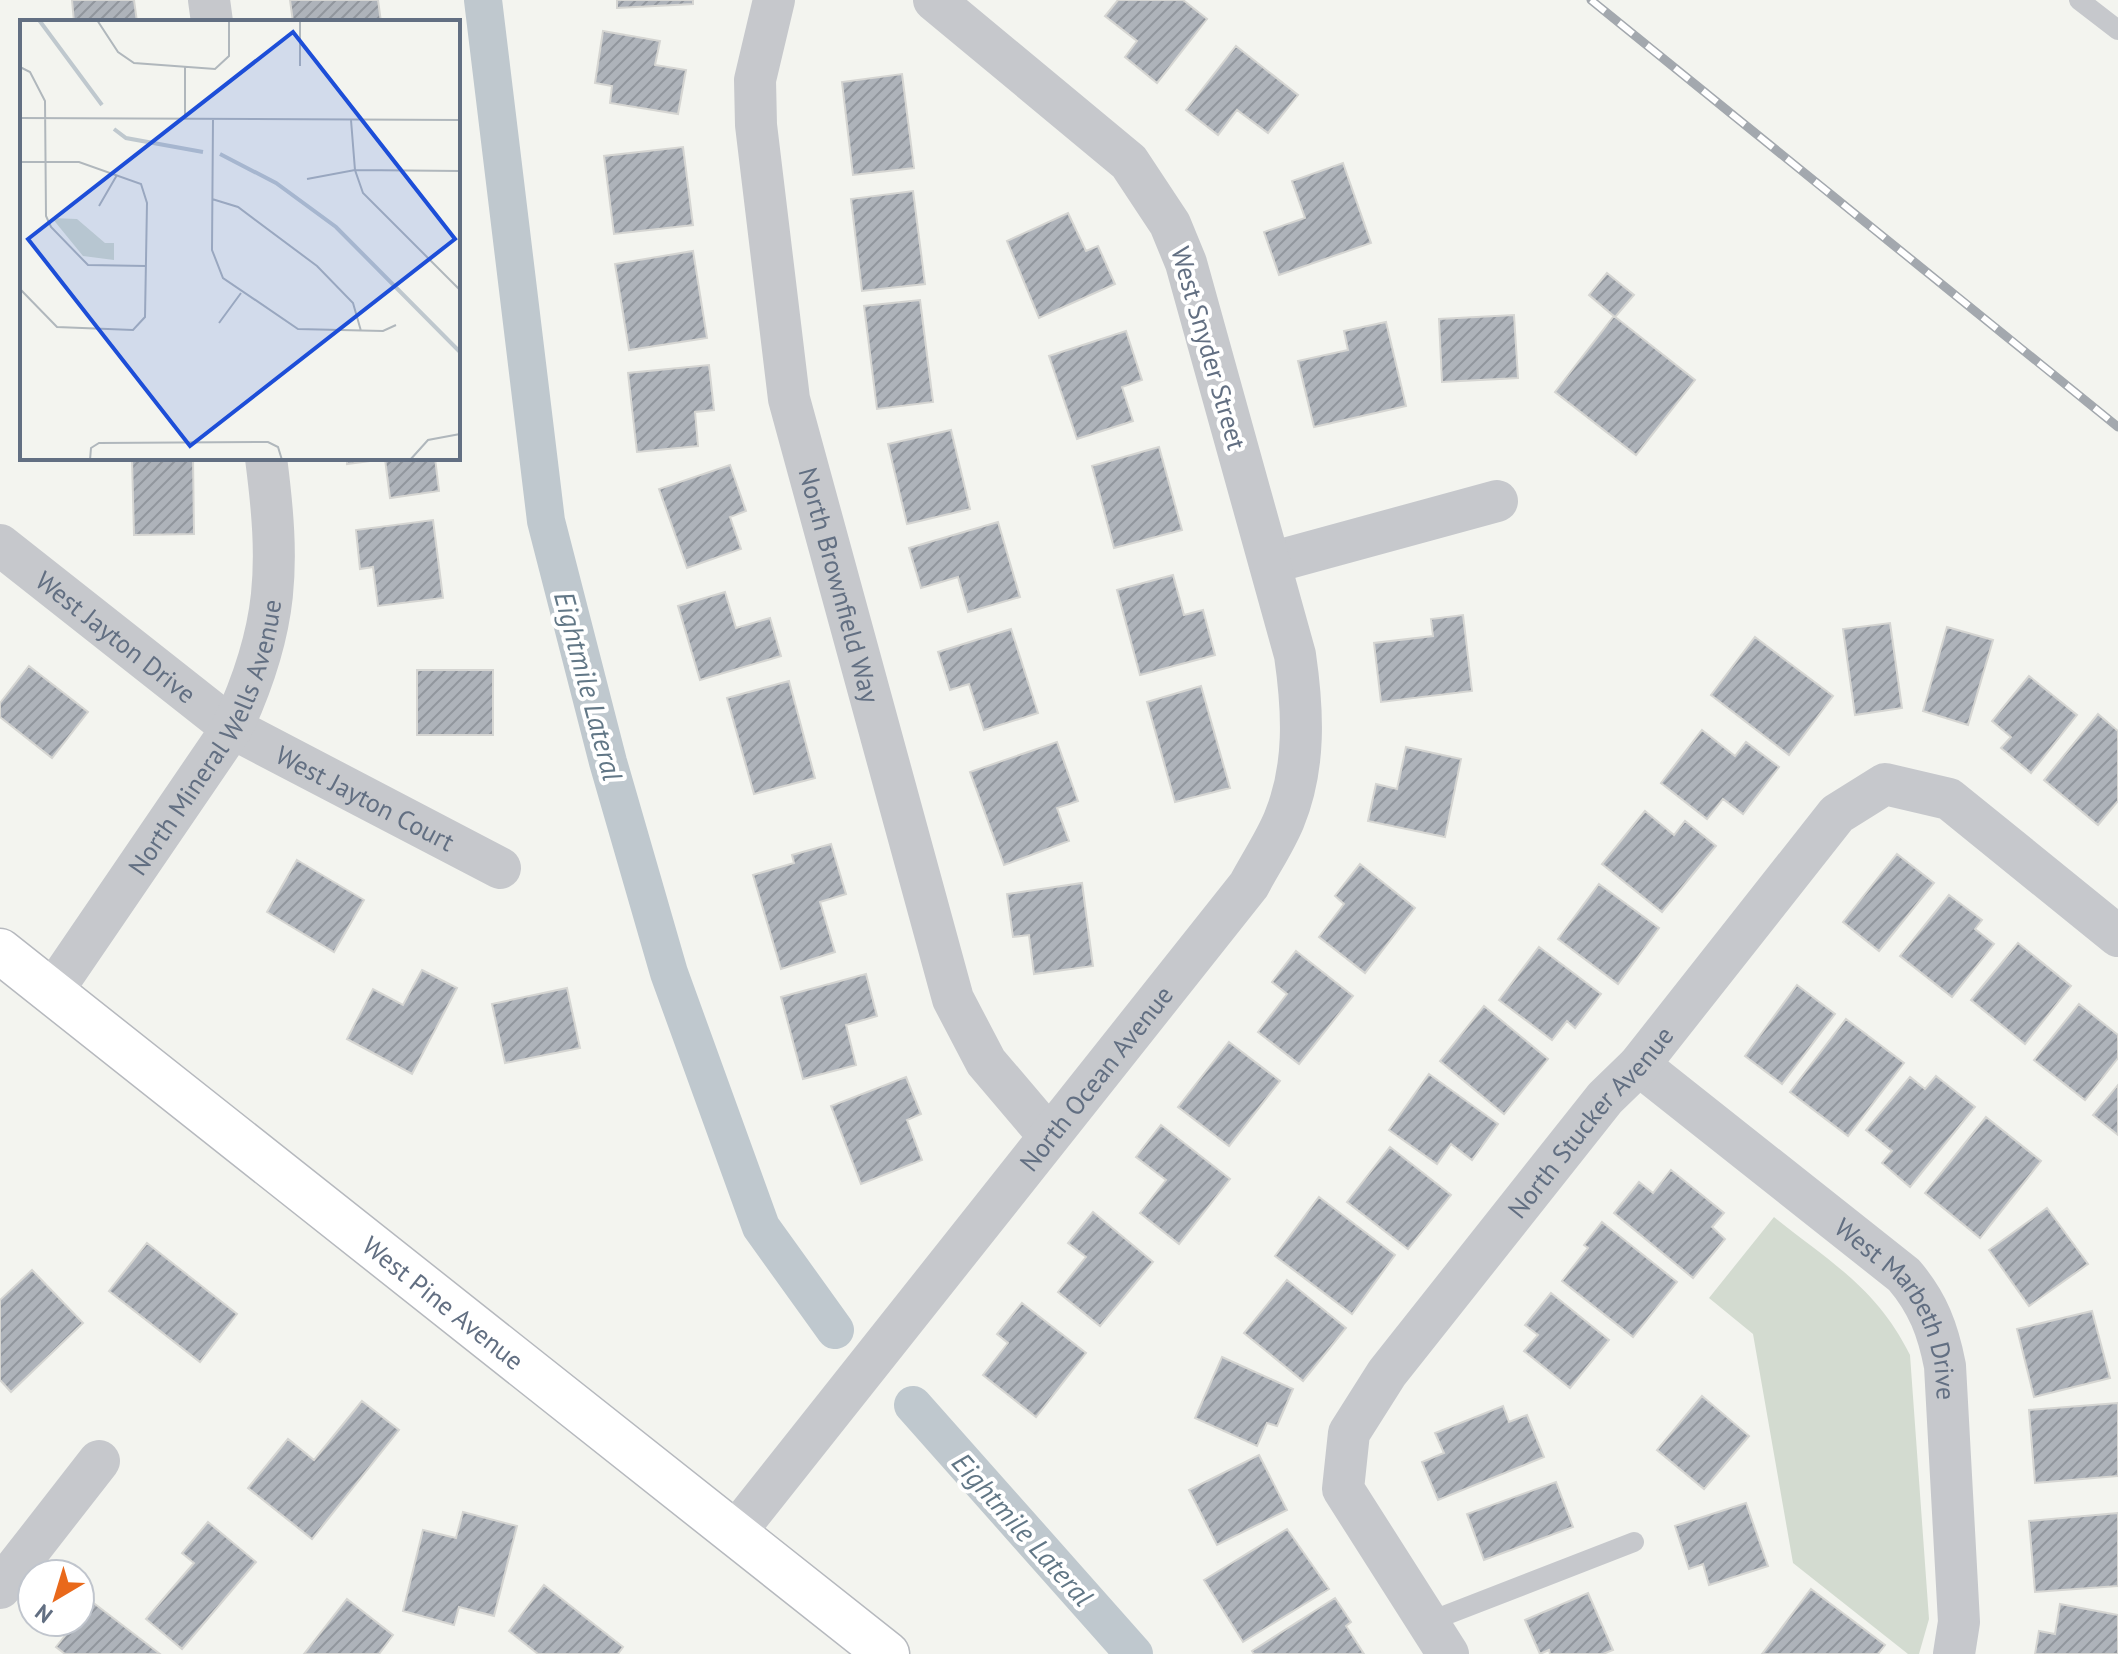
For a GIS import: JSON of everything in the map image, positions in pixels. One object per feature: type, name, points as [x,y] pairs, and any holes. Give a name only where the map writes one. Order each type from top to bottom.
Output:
[{"type":"street","points":[[209,0],[212,20]]},
{"type":"street","name":"North Brownfield Way","points":[[774,0],[755,80],[756,125],[789,399],[953,999],[986,1062],[1049,1136]]},
{"type":"street","name":"West Snyder Street","points":[[934,0],[1129,162],[1170,224],[1186,263],[1270,563]]},
{"type":"street","name":"North Mineral Wells Avenue","points":[[52,992],[232,728],[254,680],[269,632],[276,583],[275,530],[266,460]]},
{"type":"street","points":[[1270,563],[1497,501]]},
{"type":"street","name":"West Jayton Drive","points":[[0,545],[232,728]]},
{"type":"street","name":"North Ocean Avenue","points":[[734,1534],[1249,885],[1284,820],[1299,768],[1302,705],[1295,655],[1270,563]]},
{"type":"street","name":"West Jayton Court","points":[[232,728],[500,868]]},
{"type":"street","name":"North Stucker Avenue","points":[[1438,1638],[1343,1489],[1349,1433],[1387,1373],[1605,1098],[1639,1065],[1837,814],[1885,784],[1949,799],[2118,936]]},
{"type":"street","name":"West Pine Avenue","points":[[0,951],[734,1534],[873,1650]]},
{"type":"street","name":"West Marbeth Drive","points":[[1639,1065],[1904,1275],[1920,1294],[1937,1328],[1945,1366],[1959,1622],[1954,1654]]},
{"type":"street","points":[[0,1588],[99,1461]]},
{"type":"lane","points":[[2079,0],[2118,30]]},
{"type":"lane","points":[[1438,1638],[1634,1542]]},
{"type":"shaded area","points":[[1774,1217],[1867,1294],[1883,1312],[1910,1355],[1929,1619],[1919,1654],[1908,1654],[1793,1563],[1753,1334],[1709,1298]]},
{"type":"building","points":[[72,0],[134,0],[137,20],[74,20]]},
{"type":"building","points":[[290,0],[378,0],[381,20],[293,20]]},
{"type":"building","points":[[617,0],[693,0],[693,4],[617,8]]},
{"type":"building","points":[[1118,0],[1183,0],[1207,19],[1157,83],[1125,57],[1137,41],[1105,16]]},
{"type":"building","points":[[603,31],[660,41],[655,65],[686,70],[678,114],[610,103],[612,86],[595,83]]},
{"type":"building","points":[[1236,46],[1298,95],[1268,133],[1237,110],[1218,135],[1186,110]]},
{"type":"building","points":[[902,74],[914,168],[853,175],[842,82]]},
{"type":"building","points":[[683,147],[693,225],[614,234],[604,156]]},
{"type":"building","points":[[1343,163],[1371,243],[1279,275],[1264,232],[1305,218],[1292,181]]},
{"type":"building","points":[[913,191],[925,284],[862,291],[851,199]]},
{"type":"building","points":[[1068,213],[1086,251],[1098,246],[1115,284],[1039,318],[1007,241]]},
{"type":"building","points":[[693,251],[707,338],[629,350],[615,264]]},
{"type":"building","points":[[1607,273],[1634,295],[1615,317],[1589,295]]},
{"type":"building","points":[[920,300],[933,402],[877,409],[864,306]]},
{"type":"building","points":[[1514,315],[1518,378],[1442,382],[1439,319]]},
{"type":"building","points":[[1614,316],[1695,380],[1636,455],[1555,392]]},
{"type":"building","points":[[1386,322],[1406,406],[1314,427],[1298,361],[1348,350],[1344,331]]},
{"type":"building","points":[[1126,331],[1142,380],[1122,387],[1133,421],[1077,439],[1049,356]]},
{"type":"building","points":[[709,365],[714,410],[695,412],[698,446],[637,452],[628,373]]},
{"type":"building","points":[[951,430],[970,509],[907,524],[888,444]]},
{"type":"building","points":[[1159,447],[1182,530],[1114,548],[1092,466]]},
{"type":"building","points":[[132,460],[193,460],[194,534],[134,535]]},
{"type":"building","points":[[347,460],[377,460],[347,464]]},
{"type":"building","points":[[385,460],[435,460],[439,491],[390,498]]},
{"type":"building","points":[[730,465],[746,511],[730,517],[741,549],[687,568],[659,489]]},
{"type":"building","points":[[433,520],[443,598],[378,606],[373,567],[360,569],[356,530]]},
{"type":"building","points":[[998,522],[1020,597],[968,612],[958,577],[921,588],[909,548]]},
{"type":"building","points":[[1173,575],[1184,615],[1203,610],[1215,655],[1140,675],[1117,590]]},
{"type":"building","points":[[725,592],[736,628],[770,618],[781,656],[700,680],[678,606]]},
{"type":"building","points":[[1463,615],[1472,691],[1381,702],[1374,643],[1433,636],[1431,619]]},
{"type":"building","points":[[1890,623],[1902,708],[1855,715],[1843,629]]},
{"type":"building","points":[[1947,627],[1993,640],[1968,725],[1923,711]]},
{"type":"building","points":[[1011,629],[1038,713],[984,730],[969,684],[950,690],[938,652]]},
{"type":"building","points":[[1755,637],[1833,696],[1789,755],[1711,695]]},
{"type":"building","points":[[29,666],[88,712],[52,758],[0,717],[0,703]]},
{"type":"building","points":[[417,670],[493,670],[493,735],[417,735]]},
{"type":"building","points":[[2029,676],[2077,715],[2031,773],[2001,748],[2011,737],[1992,721]]},
{"type":"building","points":[[789,681],[815,778],[754,794],[727,698]]},
{"type":"building","points":[[1201,686],[1230,788],[1175,802],[1147,702]]},
{"type":"building","points":[[2098,714],[2118,731],[2118,801],[2098,825],[2044,780]]},
{"type":"building","points":[[1702,730],[1735,756],[1746,742],[1779,767],[1743,814],[1723,799],[1707,819],[1661,783]]},
{"type":"building","points":[[1057,742],[1078,801],[1057,808],[1069,841],[1004,865],[970,772]]},
{"type":"building","points":[[1406,747],[1461,759],[1445,837],[1368,821],[1376,784],[1397,789]]},
{"type":"building","points":[[1645,811],[1674,835],[1685,821],[1716,846],[1662,912],[1602,864]]},
{"type":"building","points":[[831,844],[846,894],[820,902],[835,952],[781,969],[753,875],[794,863],[792,855]]},
{"type":"building","points":[[1897,854],[1934,883],[1879,951],[1843,922]]},
{"type":"building","points":[[297,860],[364,900],[334,952],[267,912]]},
{"type":"building","points":[[1360,864],[1415,908],[1365,973],[1319,937],[1344,904],[1335,896]]},
{"type":"building","points":[[1082,883],[1093,966],[1034,974],[1029,935],[1013,937],[1007,894]]},
{"type":"building","points":[[1599,884],[1659,928],[1618,984],[1558,939]]},
{"type":"building","points":[[1949,895],[1982,920],[1975,929],[1994,944],[1952,997],[1900,956]]},
{"type":"building","points":[[2018,943],[2071,986],[2025,1044],[1971,1000]]},
{"type":"building","points":[[1539,947],[1601,994],[1575,1028],[1567,1021],[1552,1040],[1499,1000]]},
{"type":"building","points":[[1296,951],[1353,996],[1299,1064],[1258,1032],[1287,994],[1272,982]]},
{"type":"building","points":[[422,970],[457,988],[412,1074],[347,1039],[373,989],[403,1005]]},
{"type":"building","points":[[866,974],[877,1016],[846,1025],[856,1065],[803,1079],[781,997]]},
{"type":"building","points":[[1797,985],[1835,1014],[1782,1084],[1745,1056]]},
{"type":"building","points":[[567,988],[580,1048],[505,1063],[492,1004]]},
{"type":"building","points":[[2079,1004],[2118,1035],[2118,1058],[2085,1100],[2034,1060]]},
{"type":"building","points":[[1484,1006],[1548,1059],[1504,1114],[1440,1061]]},
{"type":"building","points":[[1846,1019],[1904,1063],[1848,1136],[1790,1092]]},
{"type":"building","points":[[1229,1042],[1280,1081],[1229,1146],[1178,1107]]},
{"type":"building","points":[[1429,1074],[1498,1124],[1472,1160],[1451,1144],[1437,1164],[1389,1130]]},
{"type":"building","points":[[1936,1076],[1975,1107],[1910,1187],[1882,1163],[1892,1151],[1866,1130],[1910,1077],[1925,1089]]},
{"type":"building","points":[[906,1077],[921,1114],[907,1120],[922,1160],[861,1184],[831,1106]]},
{"type":"building","points":[[2118,1085],[2118,1135],[2093,1115]]},
{"type":"building","points":[[1986,1117],[2041,1161],[1980,1238],[1925,1193]]},
{"type":"building","points":[[1161,1125],[1230,1179],[1179,1244],[1140,1213],[1166,1180],[1136,1157]]},
{"type":"building","points":[[1390,1147],[1451,1195],[1408,1249],[1347,1202]]},
{"type":"building","points":[[1671,1170],[1724,1213],[1712,1227],[1725,1239],[1693,1278],[1614,1213],[1639,1182],[1653,1193]]},
{"type":"building","points":[[1319,1197],[1395,1255],[1352,1314],[1275,1256]]},
{"type":"building","points":[[2047,1208],[2088,1264],[2029,1306],[1989,1250]]},
{"type":"building","points":[[1093,1212],[1153,1262],[1100,1326],[1058,1292],[1086,1257],[1068,1243]]},
{"type":"building","points":[[1602,1222],[1677,1282],[1633,1337],[1562,1281],[1588,1248],[1584,1245]]},
{"type":"building","points":[[147,1243],[237,1314],[200,1362],[109,1291]]},
{"type":"building","points":[[32,1270],[83,1323],[11,1392],[0,1380],[0,1300]]},
{"type":"building","points":[[1287,1280],[1346,1328],[1303,1381],[1244,1333]]},
{"type":"building","points":[[1551,1293],[1609,1340],[1570,1388],[1524,1351],[1538,1335],[1525,1325]]},
{"type":"building","points":[[1022,1303],[1086,1353],[1036,1417],[983,1375],[1008,1343],[997,1334]]},
{"type":"building","points":[[2092,1311],[2110,1378],[2034,1397],[2017,1329]]},
{"type":"building","points":[[1222,1357],[1293,1389],[1277,1426],[1267,1423],[1257,1446],[1195,1418]]},
{"type":"building","points":[[1702,1396],[1749,1436],[1704,1489],[1657,1450]]},
{"type":"building","points":[[362,1401],[399,1430],[312,1539],[248,1488],[288,1439],[314,1460]]},
{"type":"building","points":[[2118,1403],[2118,1476],[2035,1483],[2029,1410]]},
{"type":"building","points":[[1503,1406],[1509,1422],[1527,1415],[1544,1457],[1438,1500],[1422,1462],[1444,1453],[1435,1433]]},
{"type":"building","points":[[1259,1455],[1287,1510],[1217,1545],[1189,1490]]},
{"type":"building","points":[[1556,1482],[1573,1527],[1484,1560],[1467,1514]]},
{"type":"building","points":[[1746,1503],[1768,1566],[1709,1585],[1703,1564],[1689,1569],[1675,1526]]},
{"type":"building","points":[[463,1512],[517,1526],[494,1616],[459,1607],[454,1625],[403,1611],[423,1530],[456,1538]]},
{"type":"building","points":[[2118,1513],[2118,1586],[2035,1592],[2029,1521]]},
{"type":"building","points":[[208,1522],[256,1562],[182,1649],[146,1619],[194,1563],[182,1553]]},
{"type":"building","points":[[1287,1529],[1329,1589],[1243,1642],[1204,1580]]},
{"type":"building","points":[[544,1585],[623,1647],[618,1654],[538,1654],[509,1631]]},
{"type":"building","points":[[1811,1589],[1885,1645],[1878,1654],[1762,1654]]},
{"type":"building","points":[[1588,1593],[1613,1650],[1603,1654],[1550,1654],[1549,1650],[1540,1654],[1525,1620]]},
{"type":"building","points":[[1335,1598],[1351,1622],[1346,1626],[1364,1654],[1254,1654],[1252,1651]]},
{"type":"building","points":[[347,1599],[393,1635],[379,1654],[304,1654]]},
{"type":"building","points":[[2060,1604],[2118,1615],[2118,1654],[2035,1654],[2039,1631],[2055,1634]]},
{"type":"building","points":[[96,1605],[160,1654],[65,1654],[56,1647],[63,1638],[96,1638]]},
{"type":"waterway","name":"Eightmile Lateral","points":[[483,0],[546,521],[608,762],[669,973],[761,1227],[835,1330]]},
{"type":"waterway","name":"Eightmile Lateral","points":[[913,1405],[1134,1654]]},
{"type":"railway","points":[[1591,0],[2118,427]]}]
